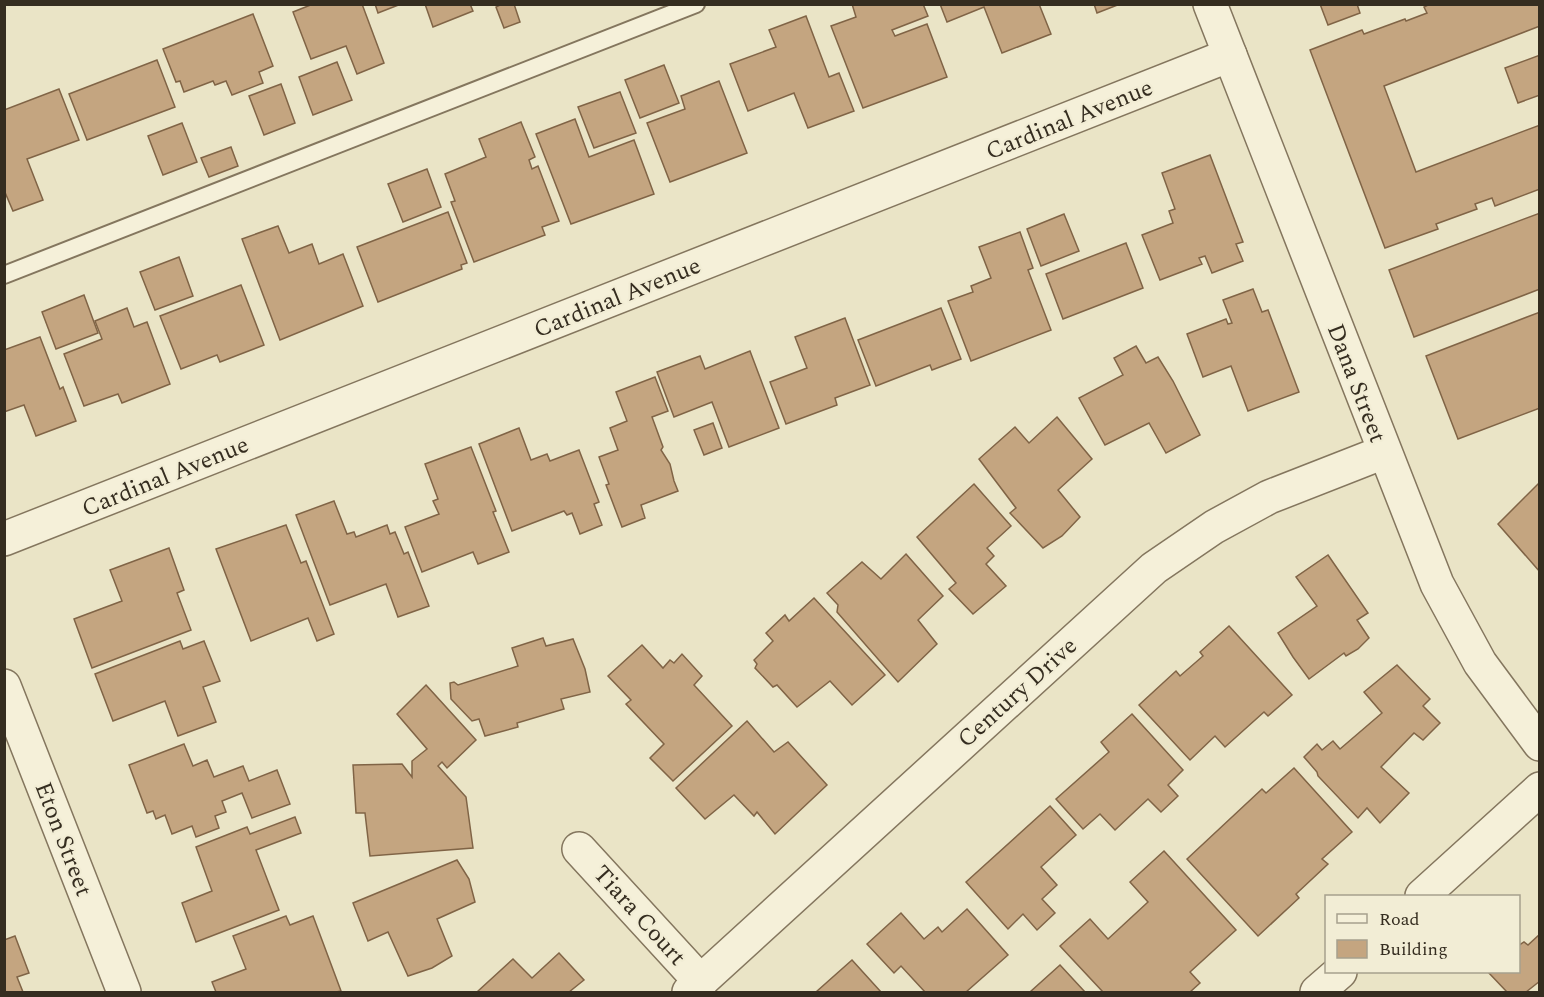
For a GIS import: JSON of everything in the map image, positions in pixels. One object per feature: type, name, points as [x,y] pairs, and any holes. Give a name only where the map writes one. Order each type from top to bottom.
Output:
[{"type":"street","name":"Dana Street","points":[[1210,4],[1437,584],[1480,663],[1539,744]]},
{"type":"street","name":"Cardinal Avenue","points":[[4,539],[1230,55]]},
{"type":"street","name":"Century Drive","points":[[695,987],[1155,568],[1214,527],[1269,497],[1384,452]]},
{"type":"street","name":"Eton Street","points":[[4,686],[124,993]]},
{"type":"street","points":[[1424,895],[1539,789]]},
{"type":"street","name":"Tiara Court","points":[[579,849],[695,987]]},
{"type":"street","points":[[1317,993],[1339,973]]},
{"type":"lane","points":[[4,275],[696,4]]},
{"type":"building","points":[[313,4],[362,4],[384,63],[357,74],[346,46],[311,59],[293,12]]},
{"type":"building","points":[[375,4],[401,4],[378,13]]},
{"type":"building","points":[[425,4],[470,4],[473,11],[433,27]]},
{"type":"building","points":[[502,4],[514,4],[520,22],[504,28],[496,7]]},
{"type":"building","points":[[852,4],[923,4],[928,16],[892,30],[895,36],[927,24],[947,77],[863,108],[831,26],[856,17]]},
{"type":"building","points":[[940,4],[1039,4],[1051,34],[1002,53],[984,7],[947,22]]},
{"type":"building","points":[[1094,4],[1120,4],[1097,13]]},
{"type":"building","points":[[1320,4],[1357,4],[1360,13],[1328,25]]},
{"type":"building","points":[[1430,4],[1540,4],[1540,26],[1384,86],[1416,172],[1540,125],[1540,189],[1495,206],[1492,198],[1475,204],[1477,209],[1436,224],[1438,229],[1385,248],[1310,50],[1362,30],[1364,34],[1427,13],[1424,7]]},
{"type":"building","points":[[253,14],[273,66],[259,72],[263,83],[232,95],[226,81],[215,85],[213,81],[184,92],[180,81],[176,82],[163,49]]},
{"type":"building","points":[[806,16],[829,77],[839,73],[854,111],[808,128],[794,93],[748,111],[730,64],[776,47],[769,30]]},
{"type":"building","points":[[1540,55],[1540,95],[1518,103],[1505,68]]},
{"type":"building","points":[[157,60],[175,107],[87,140],[69,94]]},
{"type":"building","points":[[337,62],[352,100],[313,115],[299,77]]},
{"type":"building","points":[[664,65],[679,103],[640,118],[625,80]]},
{"type":"building","points":[[719,81],[747,153],[670,182],[647,123],[685,109],[681,96]]},
{"type":"building","points":[[281,84],[295,123],[264,135],[249,96]]},
{"type":"building","points":[[59,89],[79,140],[27,159],[43,200],[13,211],[4,190],[4,110]]},
{"type":"building","points":[[620,92],[636,133],[594,148],[578,107]]},
{"type":"building","points":[[575,119],[589,157],[634,140],[654,194],[571,224],[536,134]]},
{"type":"building","points":[[521,122],[535,157],[529,160],[532,169],[538,166],[559,221],[542,227],[545,235],[474,262],[451,202],[455,201],[445,174],[486,157],[479,139]]},
{"type":"building","points":[[182,123],[197,162],[163,175],[148,136]]},
{"type":"building","points":[[231,147],[238,166],[209,177],[201,158]]},
{"type":"building","points":[[1210,155],[1243,242],[1236,244],[1243,261],[1212,273],[1205,256],[1199,258],[1202,264],[1160,280],[1142,235],[1173,223],[1169,211],[1175,209],[1162,173]]},
{"type":"building","points":[[427,169],[441,207],[403,222],[388,184]]},
{"type":"building","points":[[448,212],[467,263],[461,265],[462,269],[378,302],[357,247]]},
{"type":"building","points":[[1540,213],[1540,289],[1414,337],[1389,270]]},
{"type":"building","points":[[1064,214],[1079,251],[1041,266],[1027,229]]},
{"type":"building","points":[[278,226],[289,253],[312,244],[319,264],[343,254],[363,306],[280,340],[242,239]]},
{"type":"building","points":[[1020,232],[1033,268],[1028,270],[1051,330],[971,361],[948,301],[973,292],[971,286],[991,278],[979,247]]},
{"type":"building","points":[[1126,243],[1143,288],[1063,319],[1046,274]]},
{"type":"building","points":[[179,257],[193,296],[155,310],[140,272]]},
{"type":"building","points":[[241,285],[264,345],[220,362],[217,355],[181,369],[160,316]]},
{"type":"building","points":[[1253,289],[1262,312],[1268,310],[1299,392],[1248,411],[1231,366],[1203,377],[1187,334],[1226,319],[1228,324],[1232,323],[1223,300]]},
{"type":"building","points":[[84,295],[98,333],[56,349],[42,312]]},
{"type":"building","points":[[127,308],[134,327],[147,322],[170,384],[122,403],[118,394],[84,406],[64,354],[102,339],[95,321]]},
{"type":"building","points":[[941,308],[961,359],[932,370],[930,365],[876,386],[858,340]]},
{"type":"building","points":[[1540,312],[1540,408],[1458,439],[1426,356]]},
{"type":"building","points":[[845,318],[870,385],[835,398],[837,405],[786,424],[770,382],[807,368],[795,337]]},
{"type":"building","points":[[40,337],[60,389],[63,387],[76,421],[36,436],[24,405],[4,412],[4,350]]},
{"type":"building","points":[[1136,346],[1146,363],[1158,357],[1173,381],[1200,435],[1166,453],[1149,423],[1105,445],[1079,398],[1123,375],[1114,358]]},
{"type":"building","points":[[750,351],[779,428],[729,447],[712,402],[674,417],[657,372],[700,356],[705,369]]},
{"type":"building","points":[[655,377],[668,411],[652,417],[663,447],[661,450],[670,464],[678,491],[641,505],[645,518],[622,527],[606,485],[609,484],[599,457],[618,450],[610,428],[627,421],[616,392]]},
{"type":"building","points":[[1057,417],[1092,459],[1058,490],[1080,517],[1062,536],[1043,548],[1010,513],[1016,508],[979,459],[1015,427],[1029,443]]},
{"type":"building","points":[[713,423],[722,448],[704,455],[694,430]]},
{"type":"building","points":[[519,428],[531,460],[547,454],[550,461],[579,450],[599,502],[594,504],[602,525],[580,534],[572,513],[567,515],[564,511],[512,531],[479,444]]},
{"type":"building","points":[[471,447],[509,552],[478,564],[473,552],[422,572],[405,527],[439,514],[433,501],[438,499],[425,464]]},
{"type":"building","points":[[1540,482],[1540,572],[1498,524]]},
{"type":"building","points":[[974,484],[1011,526],[987,548],[994,556],[986,564],[1006,586],[973,614],[949,589],[956,583],[917,537]]},
{"type":"building","points":[[334,501],[347,534],[354,532],[356,537],[387,525],[390,534],[395,532],[404,554],[408,552],[429,606],[398,617],[386,584],[330,605],[296,515]]},
{"type":"building","points":[[286,525],[301,563],[306,561],[334,634],[317,641],[308,618],[251,641],[216,549]]},
{"type":"building","points":[[169,548],[184,590],[177,593],[191,630],[92,668],[74,619],[122,601],[110,570]]},
{"type":"building","points":[[906,554],[943,596],[918,620],[937,644],[898,682],[837,612],[838,605],[827,593],[862,562],[881,579]]},
{"type":"building","points":[[1328,555],[1368,613],[1357,620],[1369,638],[1358,649],[1346,656],[1344,653],[1309,679],[1278,633],[1317,606],[1296,577]]},
{"type":"building","points":[[814,598],[885,675],[852,705],[830,681],[797,707],[777,685],[773,687],[755,668],[757,664],[754,660],[773,641],[766,633],[785,615],[789,621]]},
{"type":"building","points":[[1229,626],[1292,695],[1268,716],[1264,712],[1225,747],[1215,736],[1190,760],[1139,705],[1176,671],[1180,676],[1203,656],[1200,652]]},
{"type":"building","points":[[543,638],[546,646],[573,639],[585,669],[590,692],[561,699],[564,709],[517,723],[518,727],[485,736],[479,719],[472,721],[451,699],[450,683],[454,682],[458,685],[518,666],[512,648]]},
{"type":"building","points":[[180,641],[183,649],[204,641],[220,681],[203,687],[216,722],[178,736],[165,701],[113,721],[95,674]]},
{"type":"building","points":[[642,645],[663,668],[670,660],[674,663],[682,654],[702,676],[694,685],[732,726],[673,781],[650,758],[664,744],[626,704],[631,700],[608,676]]},
{"type":"building","points":[[1397,665],[1430,699],[1423,706],[1440,723],[1423,740],[1414,733],[1381,767],[1409,793],[1380,823],[1367,808],[1358,818],[1318,776],[1304,757],[1317,744],[1322,750],[1333,741],[1340,749],[1382,713],[1364,692]]},
{"type":"building","points":[[426,685],[476,740],[447,768],[442,762],[438,766],[466,797],[473,848],[370,856],[365,813],[356,813],[353,765],[402,764],[412,777],[412,761],[427,749],[397,714]]},
{"type":"building","points":[[1132,714],[1183,770],[1168,785],[1178,796],[1161,812],[1148,799],[1115,830],[1100,814],[1083,829],[1056,799],[1109,752],[1101,742]]},
{"type":"building","points":[[747,721],[774,752],[788,742],[827,785],[775,834],[757,812],[754,816],[734,795],[705,819],[676,788]]},
{"type":"building","points":[[184,744],[193,766],[207,760],[214,777],[243,766],[249,781],[277,770],[290,804],[252,818],[242,793],[222,801],[226,812],[215,816],[219,828],[196,837],[192,826],[172,834],[165,815],[156,819],[153,811],[147,813],[129,765]]},
{"type":"building","points":[[1294,768],[1352,832],[1322,859],[1328,864],[1296,894],[1299,898],[1258,936],[1187,859],[1262,789],[1266,793]]},
{"type":"building","points":[[1050,806],[1076,835],[1041,867],[1057,885],[1042,899],[1055,913],[1037,930],[1023,914],[1008,929],[966,882]]},
{"type":"building","points":[[295,817],[301,833],[256,850],[279,910],[196,942],[182,903],[212,891],[196,847],[247,827],[250,834]]},
{"type":"building","points":[[1164,851],[1236,930],[1190,972],[1200,983],[1190,992],[1103,992],[1060,946],[1090,919],[1108,939],[1148,902],[1130,882]]},
{"type":"building","points":[[457,860],[469,879],[475,902],[437,919],[452,956],[432,968],[408,976],[388,932],[368,941],[353,903]]},
{"type":"building","points":[[967,909],[1008,955],[966,992],[925,992],[901,966],[894,973],[867,944],[901,913],[924,939],[938,927],[942,932]]},
{"type":"building","points":[[286,916],[290,925],[313,916],[341,991],[216,992],[212,982],[246,969],[233,936]]},
{"type":"building","points":[[1540,934],[1540,981],[1526,992],[1507,992],[1489,973],[1520,973],[1520,945],[1524,942],[1528,945]]},
{"type":"building","points":[[15,936],[29,973],[17,977],[23,992],[4,992],[4,940]]},
{"type":"building","points":[[559,953],[584,980],[569,992],[477,992],[513,959],[532,978]]},
{"type":"building","points":[[852,960],[881,992],[816,992]]},
{"type":"building","points":[[1060,965],[1085,992],[1030,992]]}]
